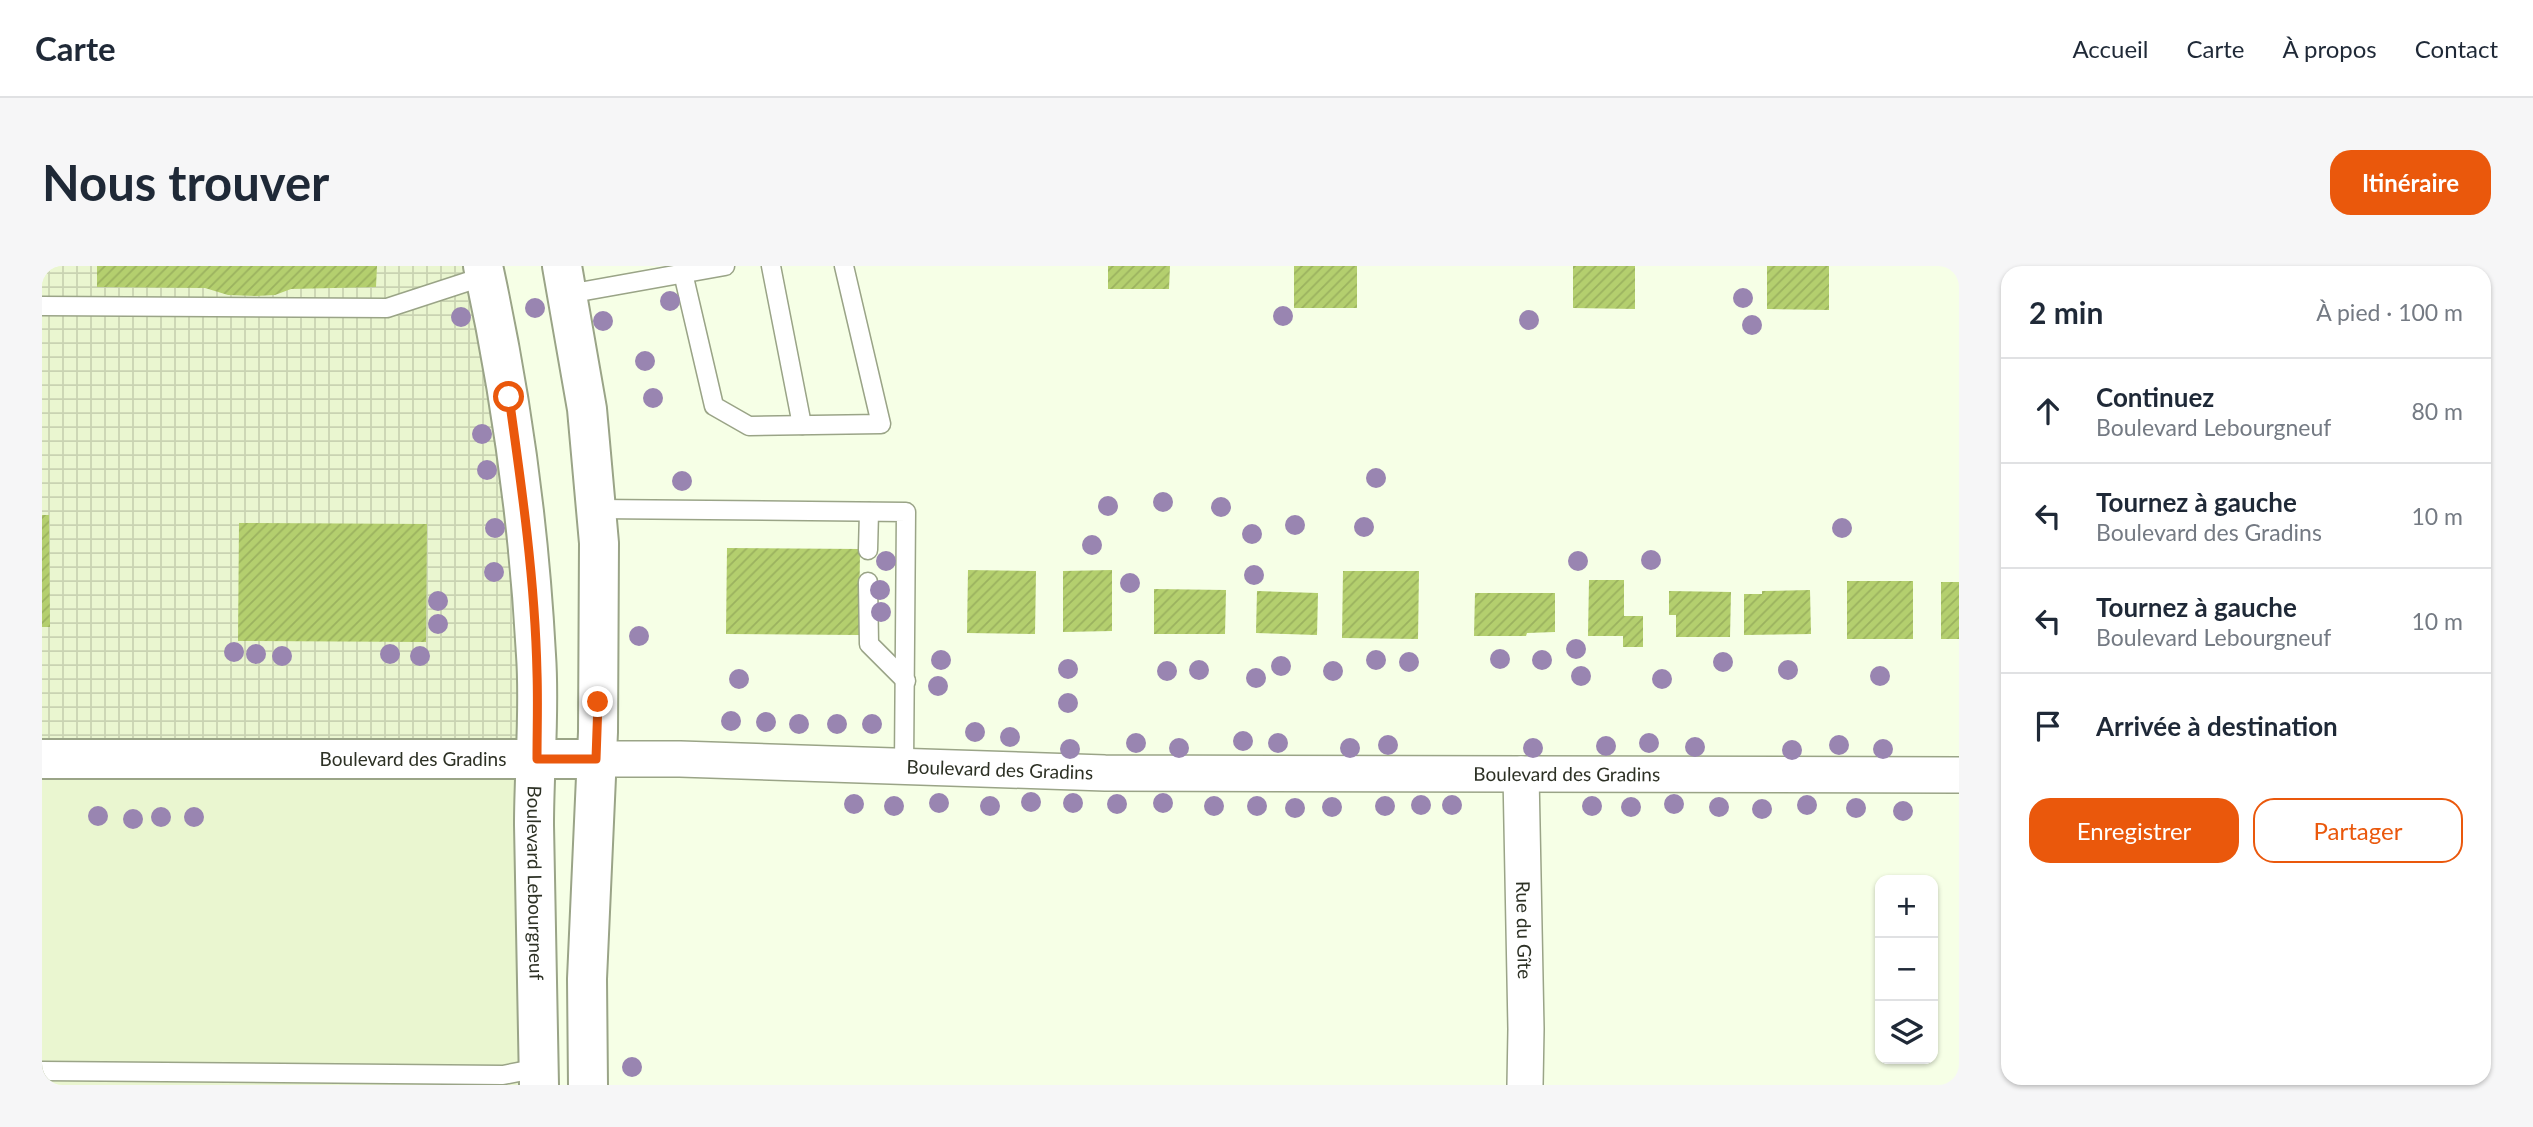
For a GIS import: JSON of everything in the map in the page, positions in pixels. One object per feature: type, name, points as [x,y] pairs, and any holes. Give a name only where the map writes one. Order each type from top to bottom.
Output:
[{"type":"main road","name":"Boulevard Lebourgneuf","points":[[484,271],[509,397],[524,507],[537,654],[534,822],[539,1076]]},
{"type":"main road","points":[[565,280],[587,409],[599,543],[596,759],[587,979],[589,1085]]},
{"type":"main road","name":"Boulevard des Gradins","points":[[42,759],[596,759]]},
{"type":"street","name":"Boulevard des Gradins","points":[[596,759],[681,759],[1105,773],[1959,775]]},
{"type":"street","name":"Rue du Gîte","points":[[1521,774],[1525,1085]]},
{"type":"lane","points":[[565,280],[683,273],[726,266]]},
{"type":"lane","points":[[771,266],[802,425]]},
{"type":"lane","points":[[683,273],[714,406],[748,426],[881,424],[844,266]]},
{"type":"lane","points":[[42,306],[387,308],[484,271]]},
{"type":"lane","points":[[597,509],[906,512],[904,767]]},
{"type":"lane","points":[[869,512],[869,551]]},
{"type":"lane","points":[[868,582],[869,644],[906,681]]},
{"type":"lane","points":[[42,1071],[539,1076]]},
{"type":"shaded area","points":[[42,266],[483,266],[539,1085],[42,1085]]},
{"type":"shaded area","points":[[42,266],[483,266],[537,759],[42,759]]},
{"type":"building","points":[[97,266],[377,266],[376,287],[291,289],[275,295],[256,296],[228,295],[205,288],[97,287]]},
{"type":"building","points":[[1108,266],[1170,266],[1169,289],[1108,289]]},
{"type":"building","points":[[1294,266],[1357,266],[1357,308],[1294,308]]},
{"type":"building","points":[[1573,266],[1635,266],[1635,309],[1573,308]]},
{"type":"building","points":[[1767,266],[1829,266],[1829,310],[1767,309]]},
{"type":"building","points":[[42,515],[49,515],[50,627],[42,627]]},
{"type":"building","points":[[239,523],[427,524],[426,642],[238,641]]},
{"type":"building","points":[[727,548],[860,549],[859,635],[726,634]]},
{"type":"building","points":[[968,570],[1036,571],[1035,634],[967,633]]},
{"type":"building","points":[[1112,570],[1112,631],[1063,632],[1063,571]]},
{"type":"building","points":[[1343,571],[1419,571],[1418,639],[1342,638]]},
{"type":"building","points":[[1589,580],[1624,580],[1624,616],[1643,616],[1643,647],[1623,647],[1623,636],[1588,636]]},
{"type":"building","points":[[1847,581],[1913,581],[1913,639],[1847,639]]},
{"type":"building","points":[[1941,582],[1959,582],[1959,639],[1941,639]]},
{"type":"building","points":[[1154,589],[1226,590],[1225,634],[1154,634]]},
{"type":"building","points":[[1810,590],[1811,634],[1744,635],[1744,594]]},
{"type":"building","points":[[1257,591],[1318,593],[1317,635],[1256,633]]},
{"type":"building","points":[[1669,591],[1731,592],[1730,637],[1676,637],[1676,615],[1669,615]]},
{"type":"building","points":[[1475,593],[1555,593],[1555,632],[1527,633],[1526,636],[1474,636]]},
{"type":"route","points":[[509,397],[524,507],[533,605],[537,675],[537,759],[596,759],[598,702]]}]
